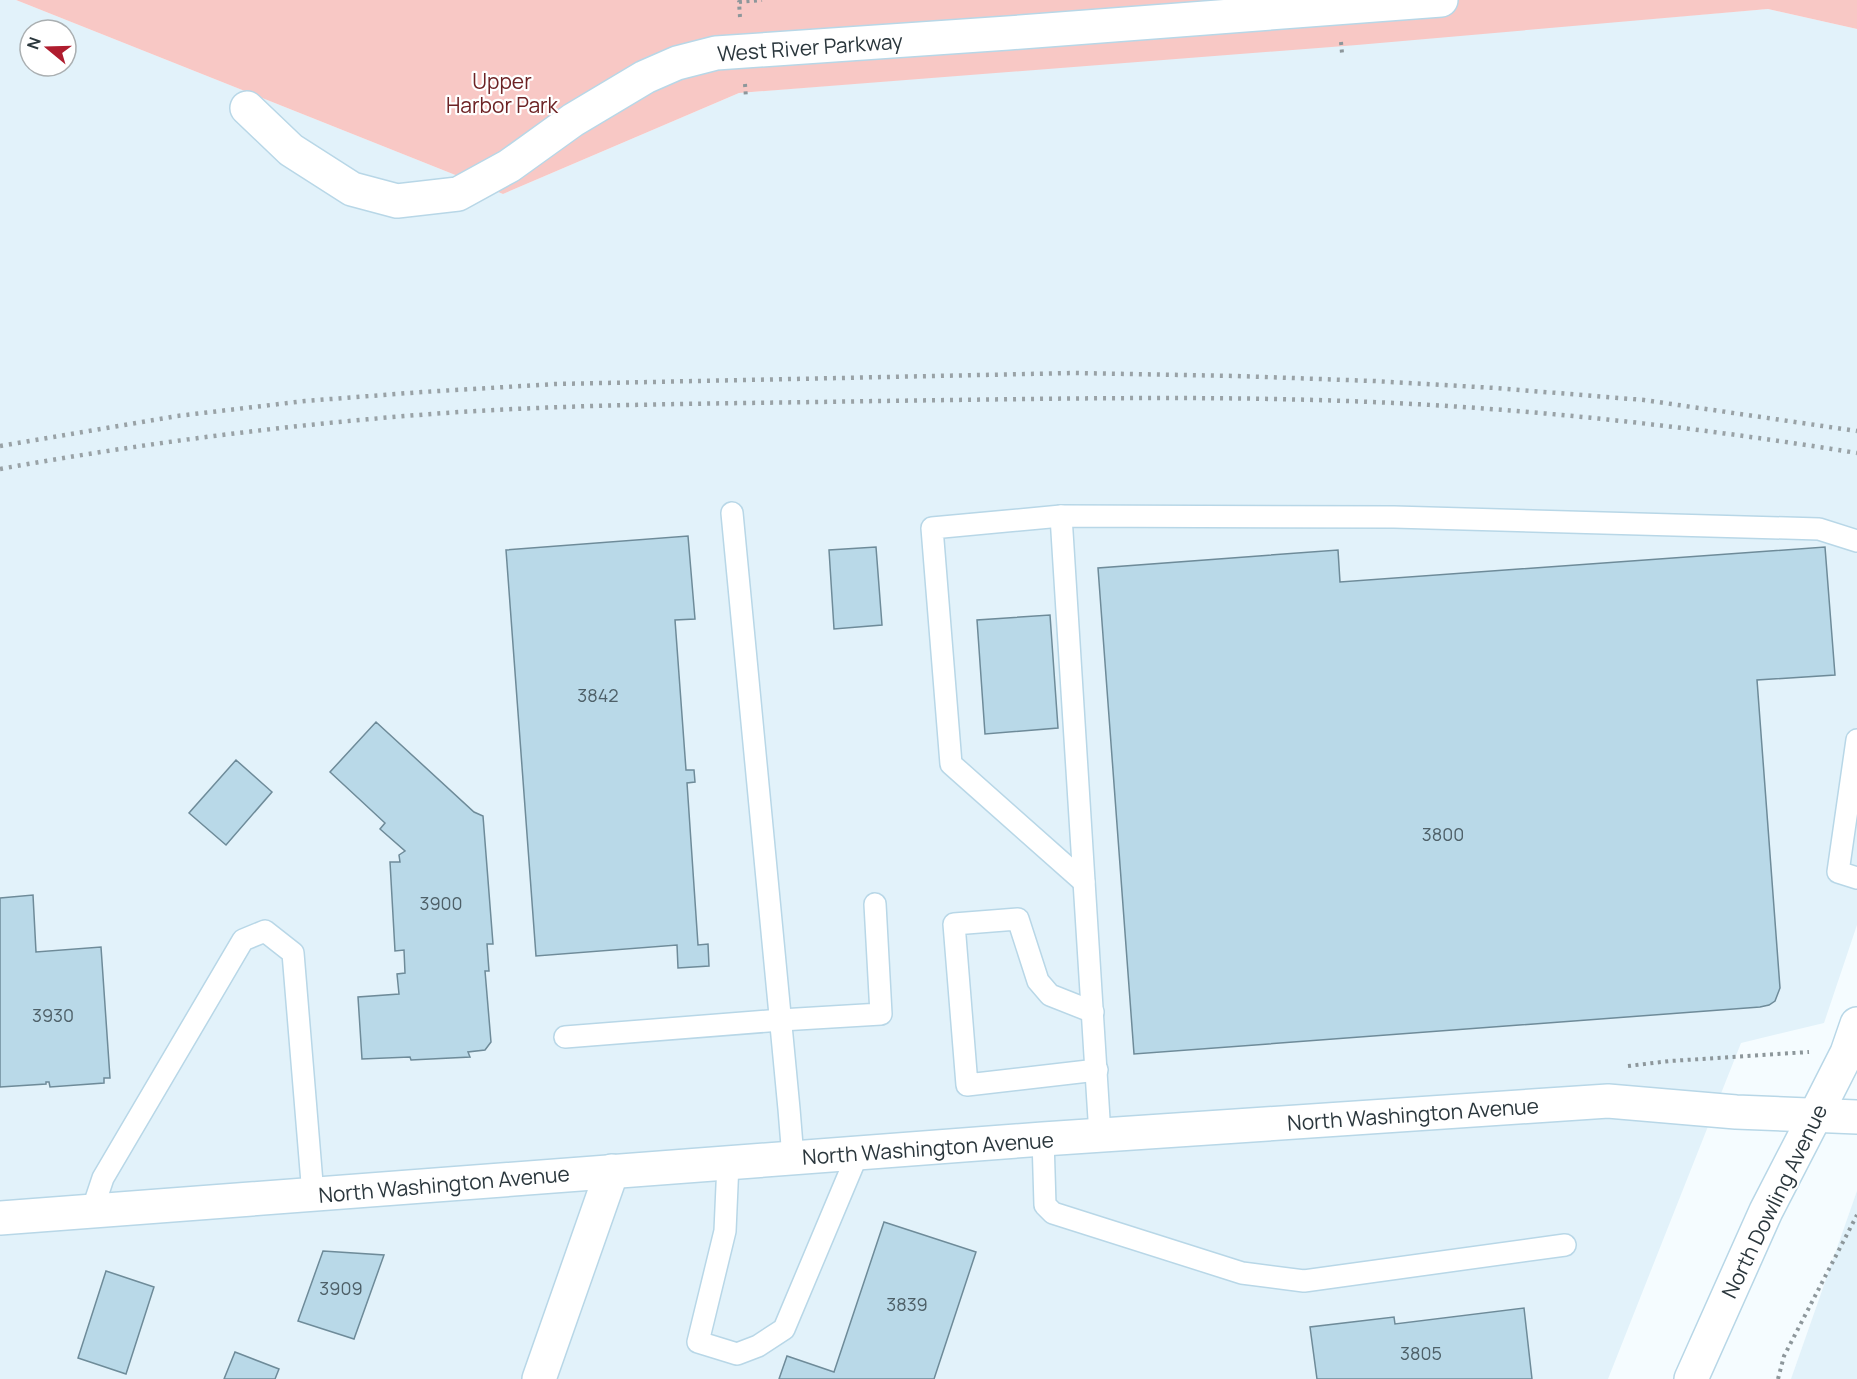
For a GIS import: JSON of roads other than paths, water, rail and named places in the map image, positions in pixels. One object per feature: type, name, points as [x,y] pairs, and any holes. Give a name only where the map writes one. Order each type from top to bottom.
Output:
[{"type":"street","name":"West River Parkway","points":[[247,108],[291,150],[352,189],[398,201],[458,194],[509,166],[573,120],[645,76],[677,63],[716,53],[1441,0]]},
{"type":"street","name":"North Dowling Avenue","points":[[1691,1379],[1766,1211],[1847,1053],[1857,1024]]},
{"type":"street","name":"North Washington Avenue","points":[[0,1218],[1043,1139],[1608,1101],[1736,1112],[1857,1118]]},
{"type":"street","points":[[539,1379],[612,1171]]},
{"type":"lane","points":[[732,513],[793,1158]]},
{"type":"lane","points":[[1061,516],[1100,1135]]},
{"type":"lane","points":[[1084,882],[951,764],[932,528],[1061,516],[1394,517],[1819,529],[1857,541]]},
{"type":"lane","points":[[1857,740],[1838,872],[1857,878]]},
{"type":"lane","points":[[565,1037],[881,1014],[875,904]]},
{"type":"lane","points":[[1093,1012],[1050,995],[1038,981],[1018,919],[954,924],[967,1085],[1097,1070]]},
{"type":"lane","points":[[92,1211],[103,1178],[243,940],[265,931],[293,953],[313,1195]]},
{"type":"lane","points":[[1043,1139],[1045,1205],[1053,1213],[1242,1273],[1304,1281],[1565,1245]]},
{"type":"lane","points":[[728,1163],[725,1231],[698,1342],[737,1354],[758,1346],[784,1329],[858,1154]]},
{"type":"railway","points":[[0,446],[177,416],[305,401],[422,392],[556,384],[1075,373],[1237,376],[1495,388],[1644,400],[1857,431]]},
{"type":"railway","points":[[0,469],[261,430],[475,411],[647,405],[1063,399],[1311,400],[1494,409],[1676,427],[1857,453]]},
{"type":"park label","name":"Upper Harbor Park","points":[[502,93]]}]
